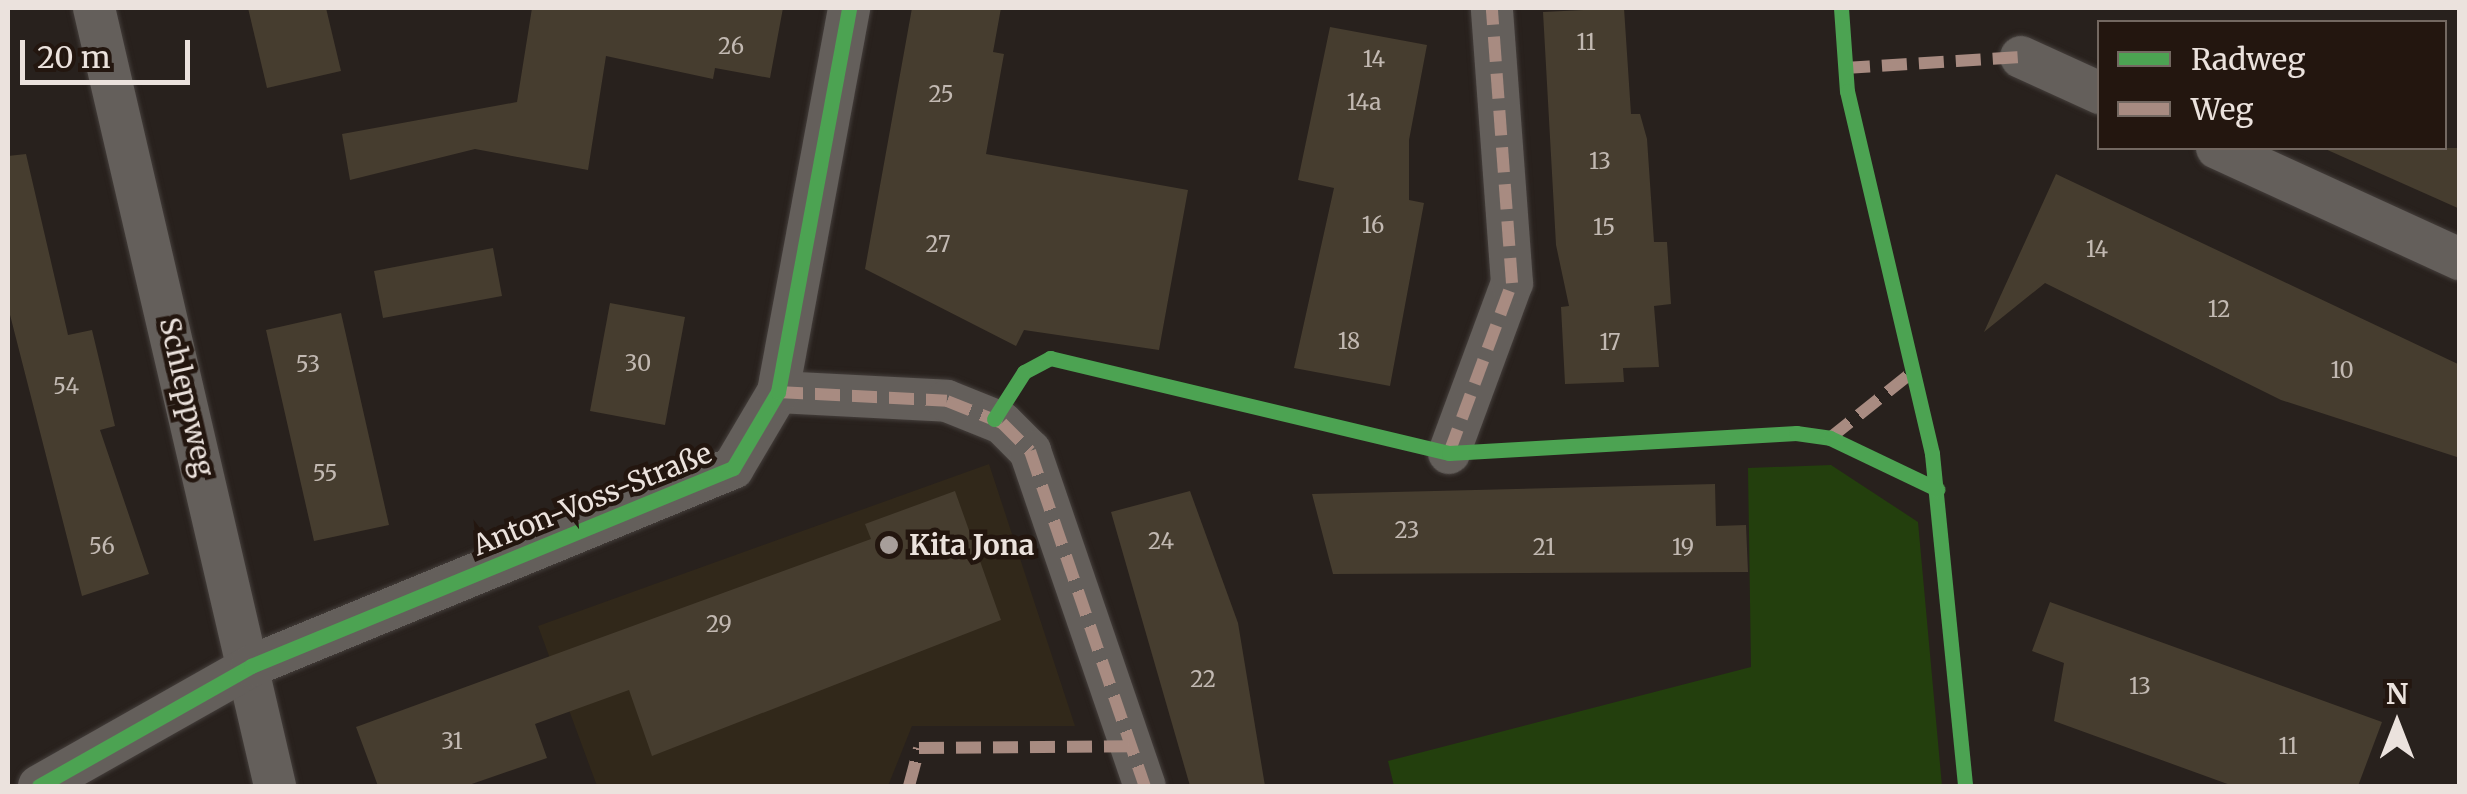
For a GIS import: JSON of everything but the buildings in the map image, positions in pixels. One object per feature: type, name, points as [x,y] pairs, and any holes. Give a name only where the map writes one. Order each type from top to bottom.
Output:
[{"type":"street","name":"Schleppweg","points":[[94,8],[251,666],[275,786]]},
{"type":"street","name":"Anton-Voss-Straße","points":[[40,786],[251,666],[733,468],[778,392],[849,8]]},
{"type":"street","points":[[1449,453],[1512,283],[1492,8]]},
{"type":"street","points":[[2021,57],[2097,92]]},
{"type":"street","points":[[2222,150],[2460,259]]},
{"type":"street","points":[[778,392],[947,400],[1002,423],[1030,451],[1144,786]]},
{"type":"shaded area","name":"Kita Jona","points":[[989,464],[1075,726],[912,726],[888,786],[597,786],[538,626]]},
{"type":"green space","points":[[1831,465],[1918,522],[1942,786],[1394,786],[1388,761],[1751,667],[1748,468]]},
{"type":"marked path","points":[[1449,453],[1512,283],[1492,8]]},
{"type":"marked path","points":[[1845,68],[2021,57]]},
{"type":"marked path","points":[[1830,438],[1915,370]]},
{"type":"marked path","points":[[778,392],[947,401],[1002,423],[1030,451],[1145,786]]},
{"type":"marked path","points":[[909,786],[919,748],[1133,746]]},
{"type":"cycle path","points":[[39,786],[251,666],[733,468],[778,392],[849,8]]},
{"type":"cycle path","points":[[1841,8],[1847,91],[1932,454],[1965,786]]},
{"type":"cycle path","points":[[994,419],[1024,372],[1050,358],[1449,453],[1796,433],[1830,438],[1937,489]]},
{"type":"place","name":"Kita Jona","points":[[889,545]]}]
